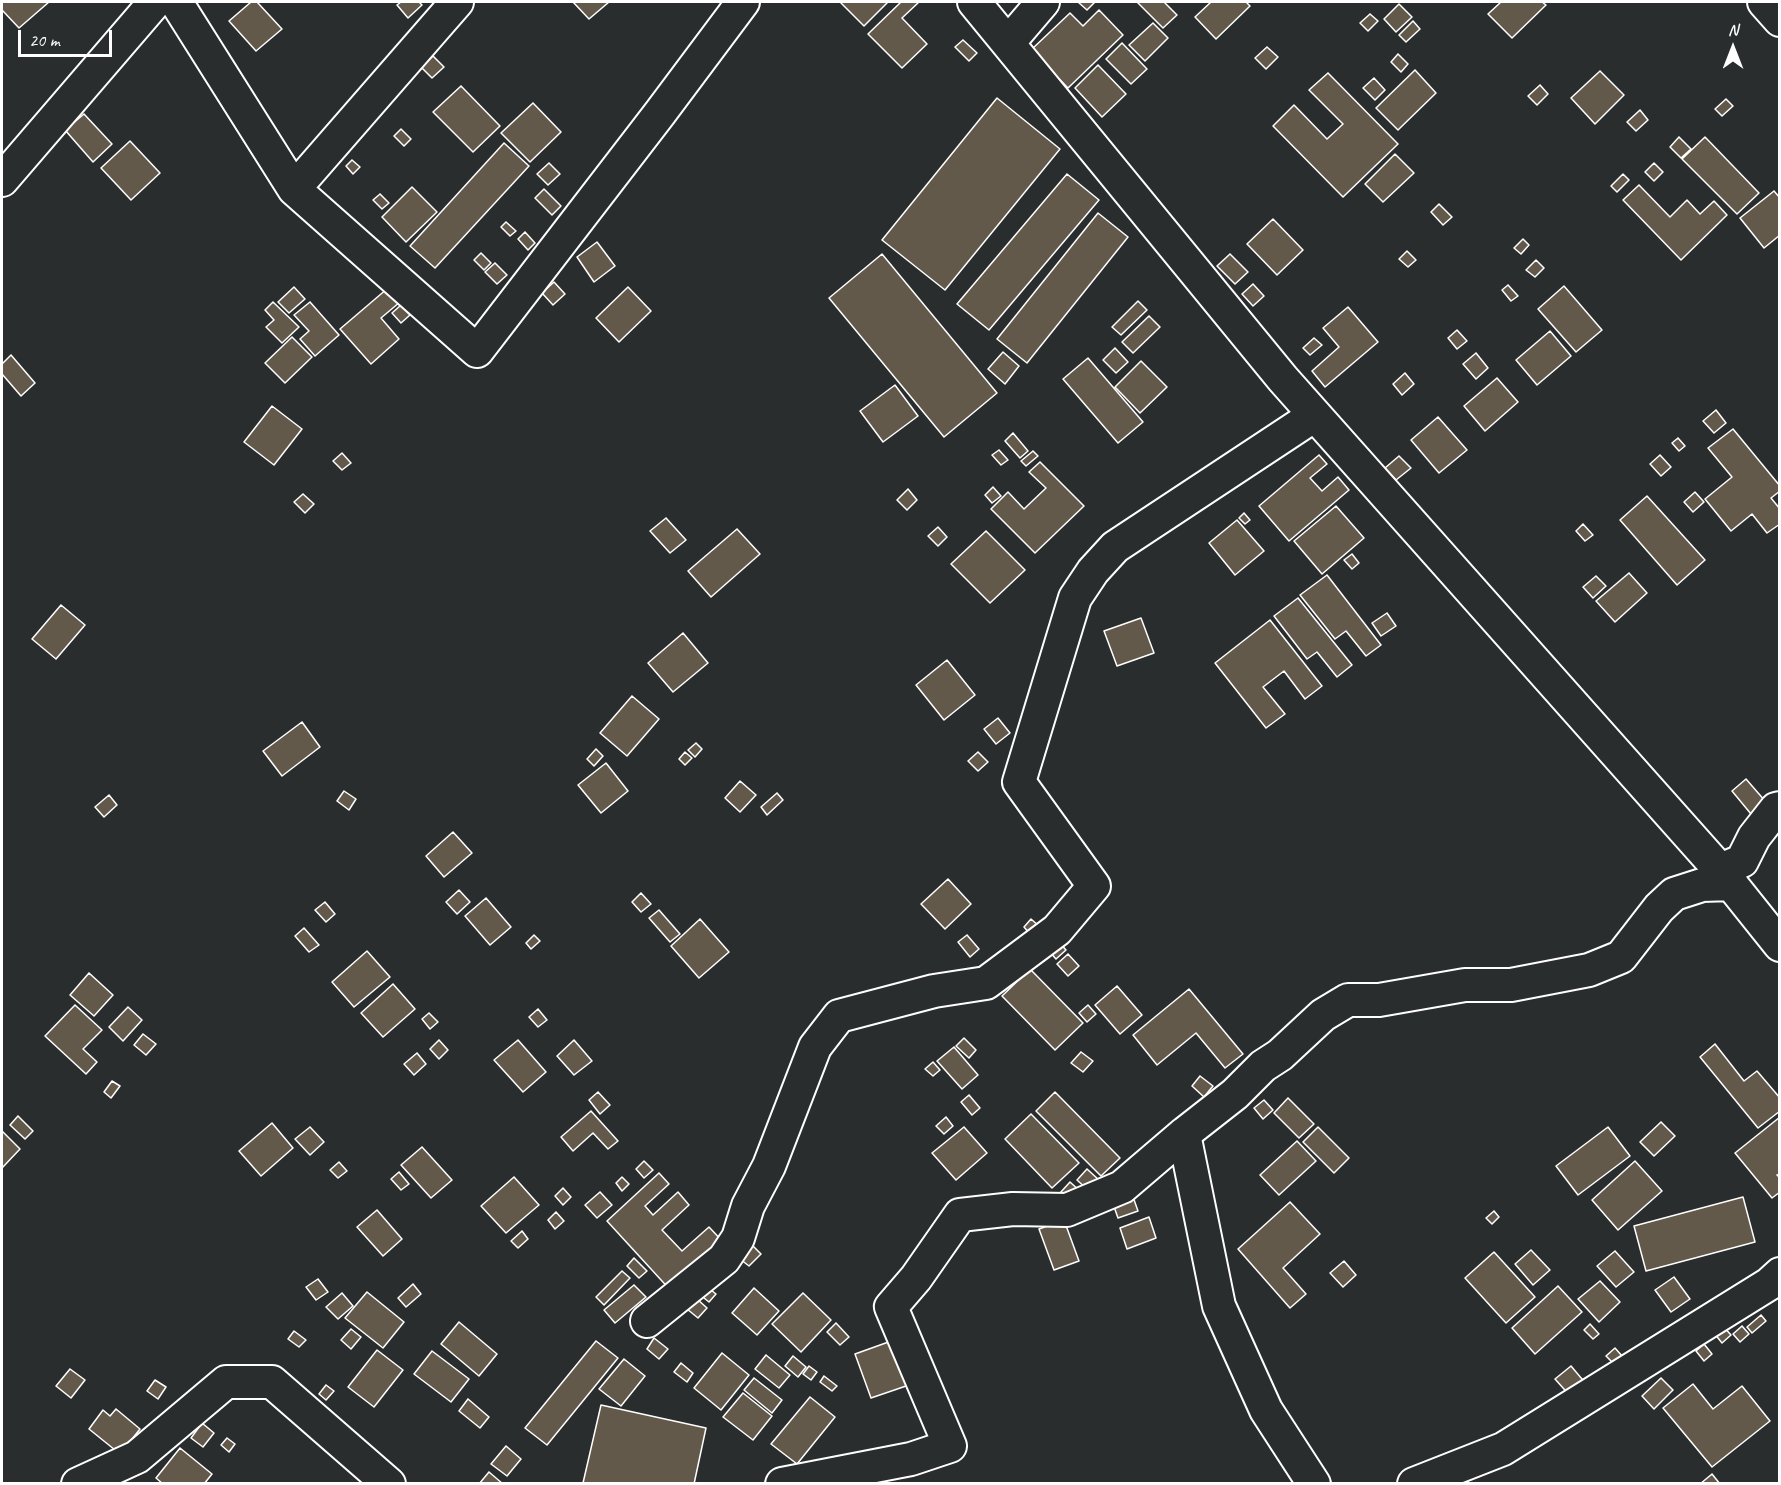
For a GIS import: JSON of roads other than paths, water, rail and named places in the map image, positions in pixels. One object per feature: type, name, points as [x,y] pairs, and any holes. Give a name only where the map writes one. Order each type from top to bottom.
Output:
[{"type":"street","points":[[2,180],[155,2]]},
{"type":"street","points":[[176,2],[294,189],[477,351],[743,2]]},
{"type":"street","points":[[294,189],[457,2]]},
{"type":"street","points":[[974,2],[1268,361],[1726,877],[1779,945]]},
{"type":"street","points":[[1008,43],[1043,2]]},
{"type":"street","points":[[1764,2],[1779,20]]},
{"type":"street","points":[[647,1321],[724,1259],[738,1238],[748,1206],[769,1166],[814,1047],[839,1016],[934,991],[986,983],[1057,930],[1094,886],[1019,782],[1075,598],[1093,571],[1115,547],[1315,415]]},
{"type":"street","points":[[782,1484],[911,1460],[950,1446],[891,1307],[916,1278],[960,1215],[1013,1209],[1067,1210],[1122,1187],[1235,1094],[1263,1066],[1280,1055],[1323,1015],[1348,999],[1379,1000],[1436,988],[1465,985],[1510,985],[1589,970],[1621,957],[1659,908],[1674,894],[1726,877],[1742,861],[1754,837],[1779,807]]},
{"type":"street","points":[[1184,1134],[1219,1306],[1266,1410],[1314,1484]]},
{"type":"street","points":[[1414,1484],[1503,1449],[1769,1284],[1779,1274]]},
{"type":"street","points":[[78,1484],[138,1457],[226,1382],[272,1382],[389,1484]]}]
